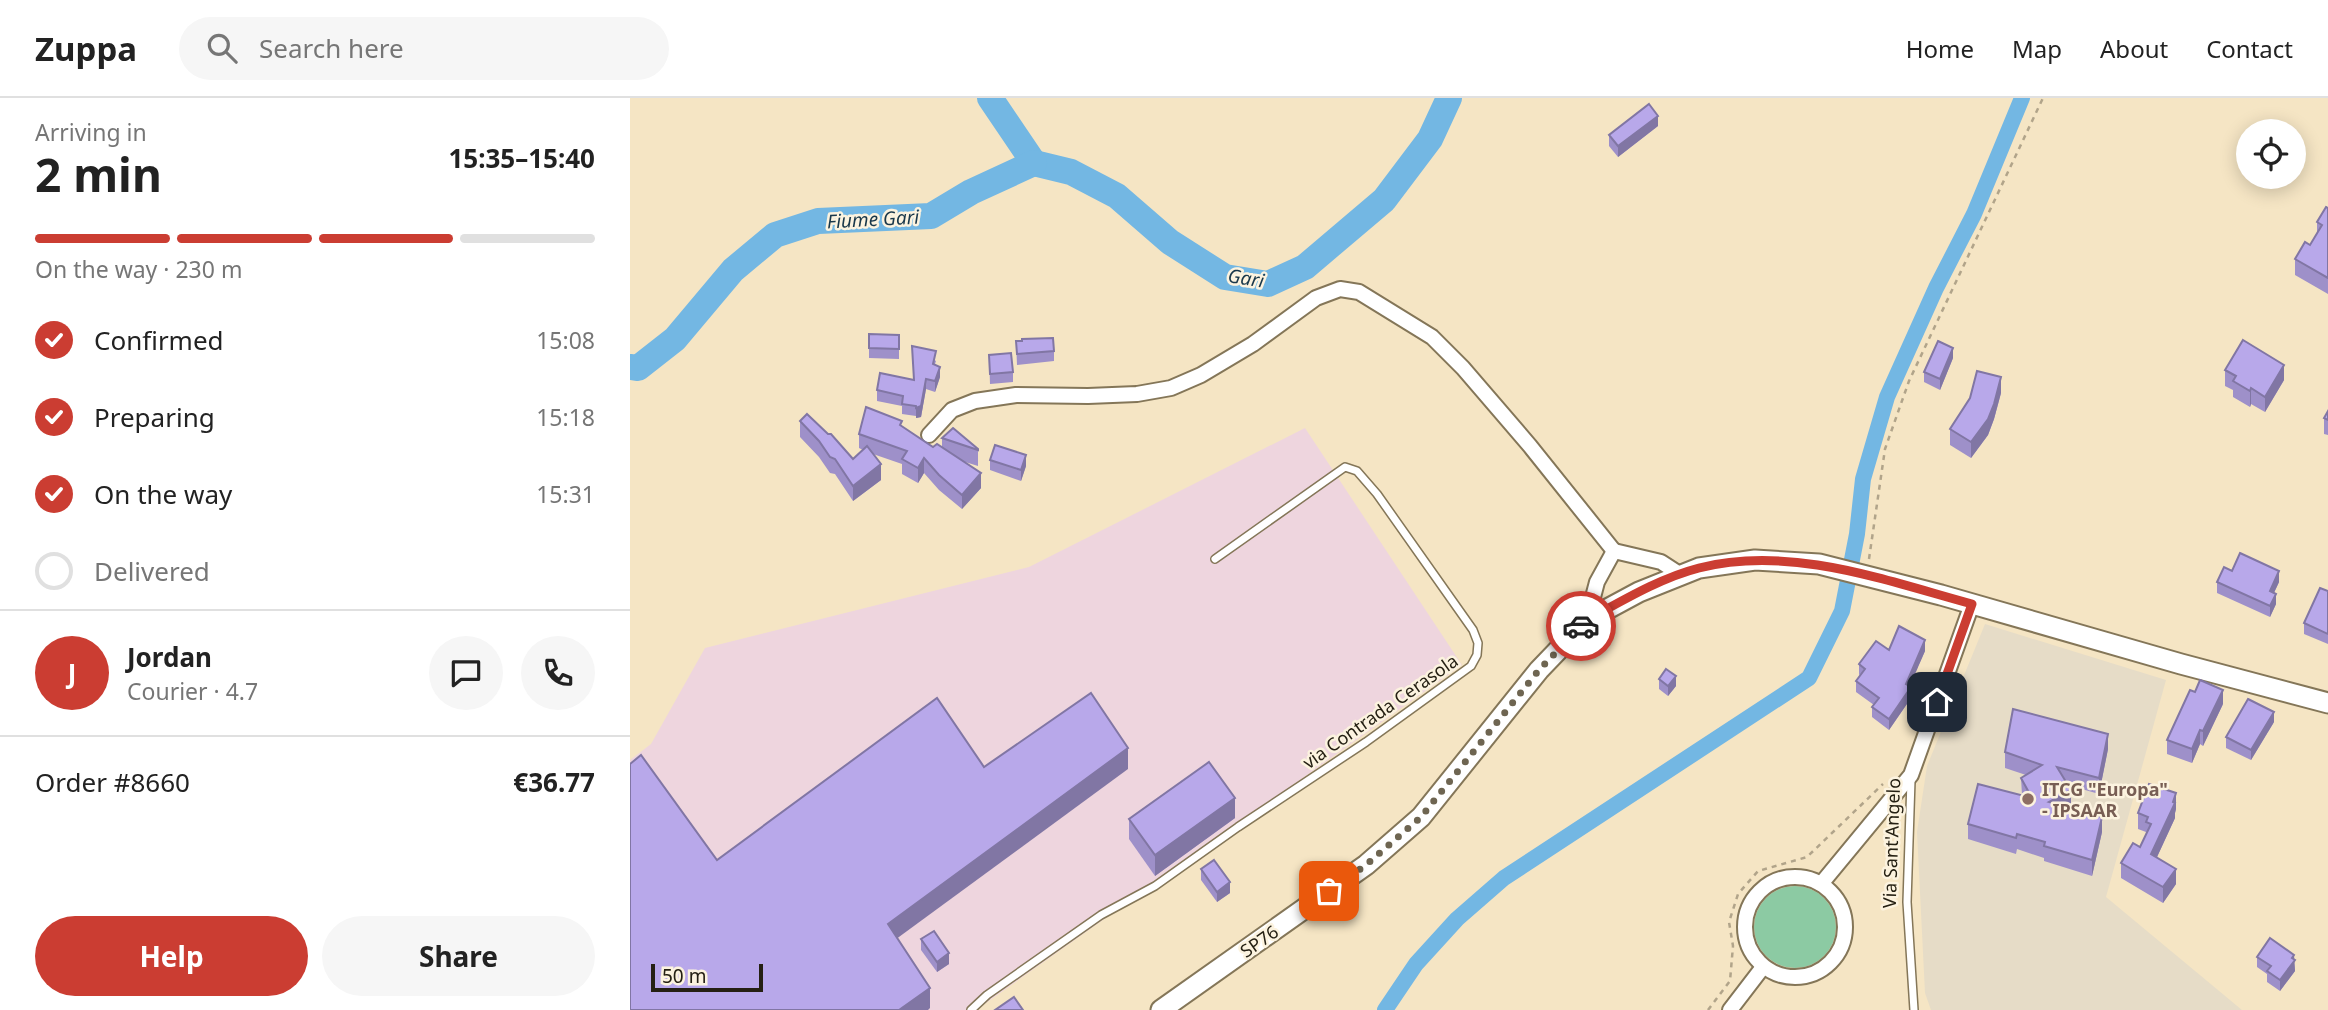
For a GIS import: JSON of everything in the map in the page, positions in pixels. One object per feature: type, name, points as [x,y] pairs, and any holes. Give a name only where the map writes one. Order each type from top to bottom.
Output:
[{"type":"street","points":[[929,435],[952,410],[975,401],[1016,395],[1088,397],[1136,394],[1171,388],[1201,375],[1253,344],[1316,298],[1340,289],[1360,292],[1432,337],[1463,368],[1614,551],[1661,562],[1681,575]]},
{"type":"street","points":[[1587,620],[1597,582],[1614,551]]},
{"type":"street","name":"SP76","points":[[1161,1010],[1366,865],[1421,817],[1539,670],[1587,620],[1639,592],[1699,568],[1755,560],[1819,565],[1972,604],[2181,664],[2328,702]]},
{"type":"street","name":"Via Sant'Angelo","points":[[1911,775],[1972,604]]},
{"type":"street","points":[[1821,884],[1911,775]]},
{"type":"street","points":[[1798,877],[1821,884],[1833,894],[1842,908],[1846,924],[1838,956],[1811,975],[1795,978],[1778,975],[1763,967],[1752,954],[1745,938],[1745,921],[1750,904],[1760,890],[1774,881],[1798,877]]},
{"type":"street","points":[[1730,1010],[1763,967]]},
{"type":"lane","name":"via Contrada Cerasola","points":[[971,1010],[987,995],[1101,915],[1155,886],[1366,742],[1471,666],[1478,655],[1478,643],[1462,612],[1412,540],[1357,471],[1345,467],[1215,559]]},
{"type":"lane","name":"Via Sant'Angelo","points":[[1911,775],[1908,902],[1914,1010]]},
{"type":"path","points":[[1866,576],[1885,449],[1909,381],[2043,98]]},
{"type":"path","points":[[1709,1010],[1730,981],[1733,946],[1729,922],[1738,894],[1758,871],[1807,857],[1891,777]]},
{"type":"shaded area","points":[[1305,428],[1462,665],[976,1010],[630,1010],[630,760],[651,744],[705,648],[1029,567]]},
{"type":"shaded area","name":"ITCG \"Europa\" - IPSAAR","points":[[1985,624],[2166,680],[2106,897],[2242,1010],[1931,1010],[1925,993],[1917,832],[1927,766]]},
{"type":"green space","points":[[1787,886],[1803,886],[1818,893],[1829,904],[1836,919],[1833,943],[1824,956],[1803,968],[1787,968],[1772,961],[1761,950],[1754,935],[1754,919],[1761,904],[1772,893]]},
{"type":"building","points":[[1649,104],[1658,116],[1618,146],[1609,135]]},
{"type":"building","points":[[2326,207],[2328,278],[2295,259],[2305,242],[2310,245],[2322,225],[2317,222]]},
{"type":"building","points":[[869,334],[899,335],[899,349],[869,348]]},
{"type":"building","points":[[1053,338],[1054,351],[1017,354],[1016,341]]},
{"type":"building","points":[[2243,340],[2284,365],[2265,397],[2233,381],[2236,376],[2225,370]]},
{"type":"building","points":[[1938,341],[1953,348],[1940,379],[1924,372]]},
{"type":"building","points":[[912,346],[936,351],[933,364],[940,367],[935,381],[926,379],[921,406],[916,408],[902,404],[903,396],[877,390],[880,373],[914,380]]},
{"type":"building","points":[[1011,353],[1013,372],[990,374],[989,355]]},
{"type":"building","points":[[1977,371],[2001,377],[1988,419],[1971,442],[1950,429],[1970,398]]},
{"type":"building","points":[[866,407],[902,421],[900,425],[933,447],[937,444],[981,473],[962,495],[924,458],[918,468],[902,459],[907,451],[859,434]]},
{"type":"building","points":[[807,414],[831,434],[853,459],[867,446],[881,464],[853,486],[835,459],[830,457],[800,421]]},
{"type":"building","points":[[953,428],[978,449],[978,450],[942,438]]},
{"type":"building","points":[[995,445],[1026,455],[1021,470],[990,460]]},
{"type":"building","points":[[2240,553],[2279,571],[2270,591],[2276,594],[2270,606],[2217,582],[2224,567],[2232,571]]},
{"type":"building","points":[[2320,588],[2328,591],[2328,634],[2304,623]]},
{"type":"building","points":[[1899,626],[1925,640],[1906,684],[1911,687],[1889,719],[1872,707],[1879,698],[1856,681],[1865,669],[1859,664],[1876,641],[1889,650]]},
{"type":"building","points":[[1666,669],[1676,676],[1668,686],[1659,679]]},
{"type":"building","points":[[2200,680],[2223,690],[2192,749],[2167,740],[2190,690],[2195,692]]},
{"type":"building","points":[[1091,693],[1128,748],[888,924],[930,988],[899,1010],[630,1010],[630,764],[641,755],[717,860],[937,698],[984,767]]},
{"type":"building","points":[[2248,699],[2274,712],[2251,750],[2226,737]]},
{"type":"building","points":[[2013,709],[2108,734],[2099,778],[2057,767],[2071,790],[2049,802],[2102,817],[2092,860],[2044,846],[2045,842],[2017,834],[2016,838],[1968,824],[1978,784],[2032,798],[2021,778],[2042,765],[2005,752]]},
{"type":"building","points":[[1209,762],[1235,798],[1155,855],[1129,819]]},
{"type":"building","points":[[2149,784],[2176,793],[2175,803],[2151,854],[2176,869],[2163,887],[2121,863],[2133,843],[2140,847],[2151,824],[2146,822],[2148,817],[2138,813]]},
{"type":"building","points":[[1214,860],[1230,882],[1217,892],[1201,869]]},
{"type":"building","points":[[934,931],[949,953],[937,962],[921,939]]},
{"type":"building","points":[[2270,938],[2294,955],[2292,958],[2295,960],[2280,980],[2267,971],[2271,966],[2257,957]]},
{"type":"building","points":[[1014,997],[1023,1010],[995,1010]]},
{"type":"waterway","points":[[990,98],[1034,163]]},
{"type":"waterway","name":"Gari","points":[[1034,163],[1071,172],[1117,196],[1170,242],[1225,277],[1268,284],[1305,267],[1384,200],[1430,139],[1449,98]]},
{"type":"waterway","points":[[1385,1010],[1416,964],[1457,919],[1504,878],[1809,678],[1842,611],[1857,534],[1863,479],[1887,397],[1936,288],[1974,214],[2022,98]]},
{"type":"waterway","name":"Fiume Gari","points":[[630,367],[638,368],[675,339],[733,270],[775,235],[818,221],[931,216],[971,192],[1034,163]]},
{"type":"way so far","points":[[1329,891],[1366,865],[1421,817],[1539,670],[1581,626]]},
{"type":"place","name":"ITCG \"Europa\" - IPSAAR","points":[[2028,799]]},
{"type":"route","points":[[1581,626],[1587,620],[1639,592],[1699,568],[1755,560],[1819,565],[1972,604],[1937,702]]}]
